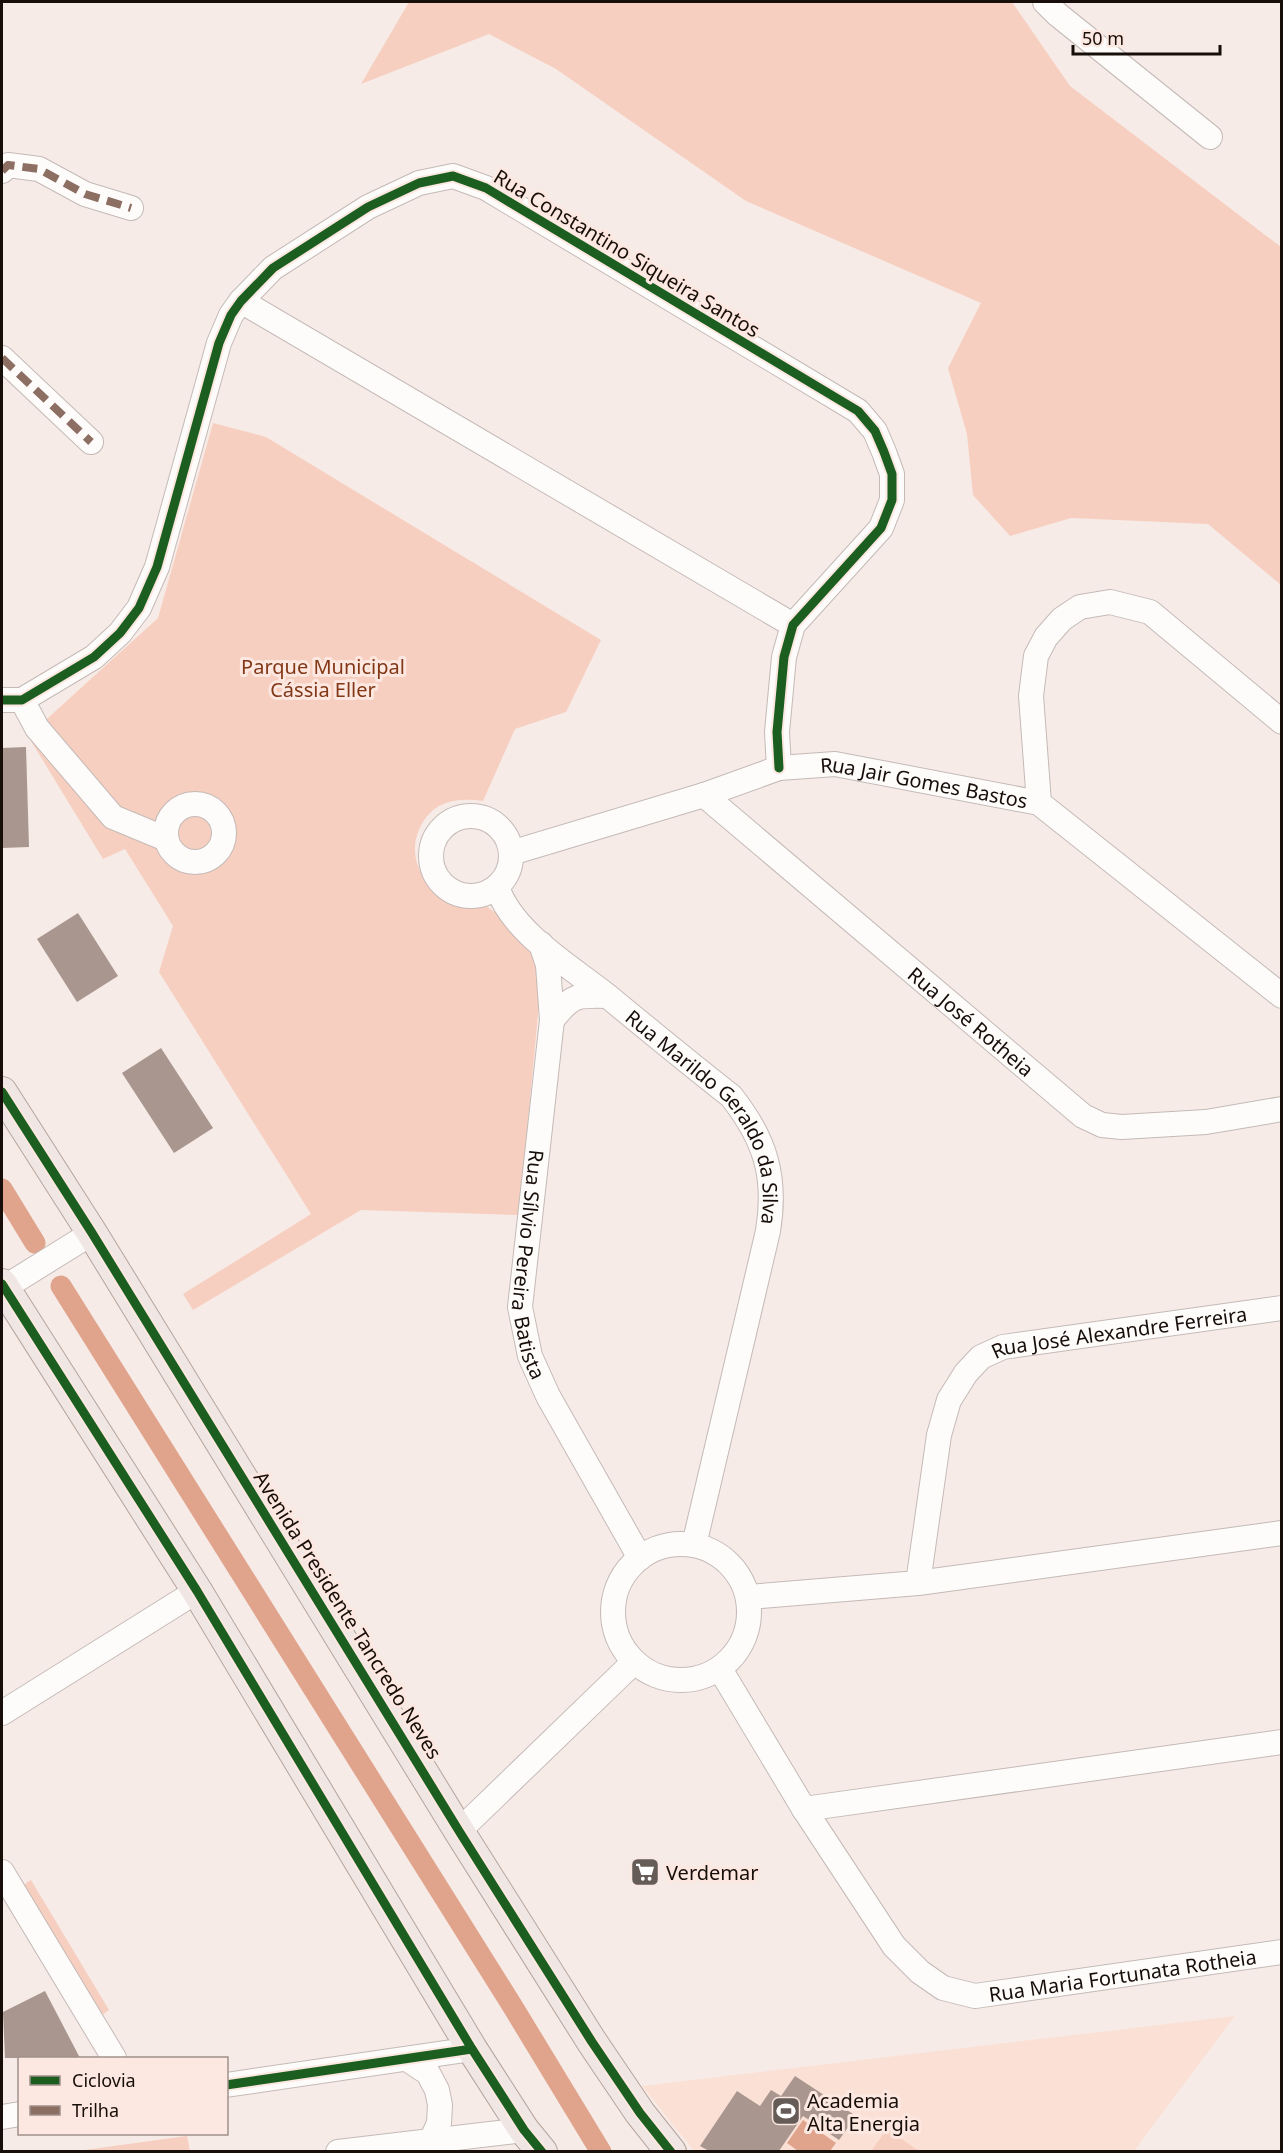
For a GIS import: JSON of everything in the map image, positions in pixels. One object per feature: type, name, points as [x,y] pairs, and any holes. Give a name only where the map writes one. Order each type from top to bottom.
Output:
[{"type":"main road","name":"Avenida Presidente Tancredo Neves","points":[[2,1092],[92,1233],[459,1831],[592,2043],[640,2114],[670,2151]]},
{"type":"main road","points":[[2,1287],[197,1592],[472,2049],[533,2141]]},
{"type":"street","points":[[1045,2],[1210,137]]},
{"type":"street","points":[[2,171],[8,165],[39,169],[85,194],[131,208]]},
{"type":"street","name":"Rua Constantino Siqueira Santos","points":[[166,839],[113,817],[12,700],[94,657],[120,633],[140,608],[157,567],[219,343],[231,315],[241,300],[273,268],[368,207],[419,183],[453,176],[486,188],[858,411],[875,431],[892,474],[892,500],[881,528],[793,625],[784,657],[777,732],[779,768]]},
{"type":"street","points":[[241,300],[793,625]]},
{"type":"street","points":[[2,358],[91,442]]},
{"type":"street","points":[[1039,802],[1031,696],[1036,656],[1046,636],[1062,619],[1080,607],[1110,602],[1150,612],[1281,722]]},
{"type":"street","name":"Rua Jair Gomes Bastos","points":[[511,853],[704,795],[779,768],[835,764],[1039,802],[1281,996]]},
{"type":"street","name":"Rua José Rotheia","points":[[704,795],[1083,1116],[1102,1125],[1122,1127],[1206,1122],[1281,1109]]},
{"type":"street","points":[[465,815],[482,816],[497,824],[507,837],[511,853],[508,872],[497,887],[482,895],[465,896],[449,891],[437,879],[430,864],[430,847],[437,832],[449,820],[465,815]]},
{"type":"street","name":"Rua Marildo Geraldo da Silva","points":[[497,887],[509,914],[541,944],[731,1096],[748,1118],[767,1164],[772,1209],[768,1231],[694,1545]]},
{"type":"street","name":"Rua Sílvio Pereira Batista","points":[[541,944],[548,965],[552,1020],[520,1307],[530,1356],[548,1396],[640,1558]]},
{"type":"street","points":[[552,1020],[566,1002],[581,995],[607,996]]},
{"type":"street","points":[[2,1287],[92,1233]]},
{"type":"street","name":"Rua José Alexandre Ferreira","points":[[918,1583],[939,1435],[949,1400],[966,1373],[981,1357],[1003,1347],[1281,1308]]},
{"type":"street","points":[[748,1598],[918,1583],[1281,1533]]},
{"type":"street","points":[[675,1544],[694,1545],[713,1552],[729,1563],[741,1579],[748,1598],[749,1624],[739,1650],[720,1669],[703,1677],[685,1681],[666,1679],[649,1673],[634,1662],[620,1643],[614,1621],[615,1597],[624,1575],[640,1558],[657,1549],[675,1544]]},
{"type":"street","points":[[2,1713],[197,1592]]},
{"type":"street","points":[[459,1831],[634,1662]]},
{"type":"street","name":"Rua Maria Fortunata Rotheia","points":[[720,1669],[804,1809],[894,1946],[920,1972],[943,1988],[975,1996],[1281,1952]]},
{"type":"street","points":[[804,1809],[1281,1742]]},
{"type":"street","points":[[2,1872],[113,2057]]},
{"type":"street","points":[[228,2085],[472,2049]]},
{"type":"street","points":[[407,2059],[428,2073],[437,2090],[440,2105],[439,2122],[431,2141]]},
{"type":"street","points":[[2,2116],[18,2114]]},
{"type":"street","points":[[338,2151],[431,2141],[533,2141]]},
{"type":"shaded area","points":[[1235,2016],[1134,2151],[694,2151],[642,2086]]},
{"type":"shaded area","points":[[803,2120],[836,2143],[830,2151],[798,2151],[787,2143]]},
{"type":"green space","points":[[409,2],[1012,2],[1070,86],[1281,247],[1281,585],[1208,524],[1071,518],[1010,536],[973,495],[967,434],[948,368],[981,303],[746,201],[556,69],[489,34],[361,84]]},
{"type":"green space","name":"Parque Municipal Cássia Eller","points":[[213,423],[266,437],[601,640],[566,712],[515,729],[483,801],[451,801],[437,807],[425,819],[418,831],[415,843],[418,866],[432,886],[442,894],[454,899],[475,901],[511,924],[534,946],[542,972],[519,1215],[361,1210],[193,1310],[183,1294],[311,1214],[159,972],[173,926],[125,849],[103,859],[28,736],[158,618]]},
{"type":"green space","points":[[31,1880],[109,2010],[97,2019],[20,1887]]},
{"type":"green space","points":[[887,2129],[919,2151],[871,2151]]},
{"type":"green space","points":[[187,2136],[190,2151],[77,2151]]},
{"type":"building","points":[[26,747],[29,847],[2,848],[2,748]]},
{"type":"building","points":[[78,913],[118,976],[77,1002],[37,939]]},
{"type":"building","points":[[161,1048],[213,1128],[174,1153],[122,1073]]},
{"type":"building","points":[[45,1991],[79,2057],[5,2058],[3,2012]]},
{"type":"building","name":"Academia Alta Energia","points":[[795,2076],[856,2116],[839,2140],[803,2116],[779,2151],[709,2151],[700,2146],[737,2091],[760,2106],[771,2090],[781,2096]]},
{"type":"waterway","points":[[2,1189],[35,1243]]},
{"type":"waterway","points":[[61,1286],[513,2007],[601,2152]]},
{"type":"marked path","points":[[2,171],[8,165],[39,169],[85,194],[131,208]]},
{"type":"marked path","points":[[2,358],[91,442]]},
{"type":"cycle path","points":[[2,700],[22,700],[94,657],[120,633],[139,608],[157,567],[219,343],[231,315],[241,301],[273,268],[368,207],[419,183],[453,176],[486,188],[858,411],[875,431],[892,474],[892,500],[881,528],[793,625],[784,657],[777,732],[779,768]]},
{"type":"cycle path","points":[[2,1092],[92,1233],[459,1831],[592,2042],[640,2113],[671,2152]]},
{"type":"cycle path","points":[[2,1284],[197,1591],[472,2049],[524,2130],[542,2152]]},
{"type":"cycle path","points":[[228,2085],[472,2049]]},
{"type":"place","name":"Verdemar","points":[[645,1872]]},
{"type":"place","name":"Academia Alta Energia","points":[[786,2111]]}]
